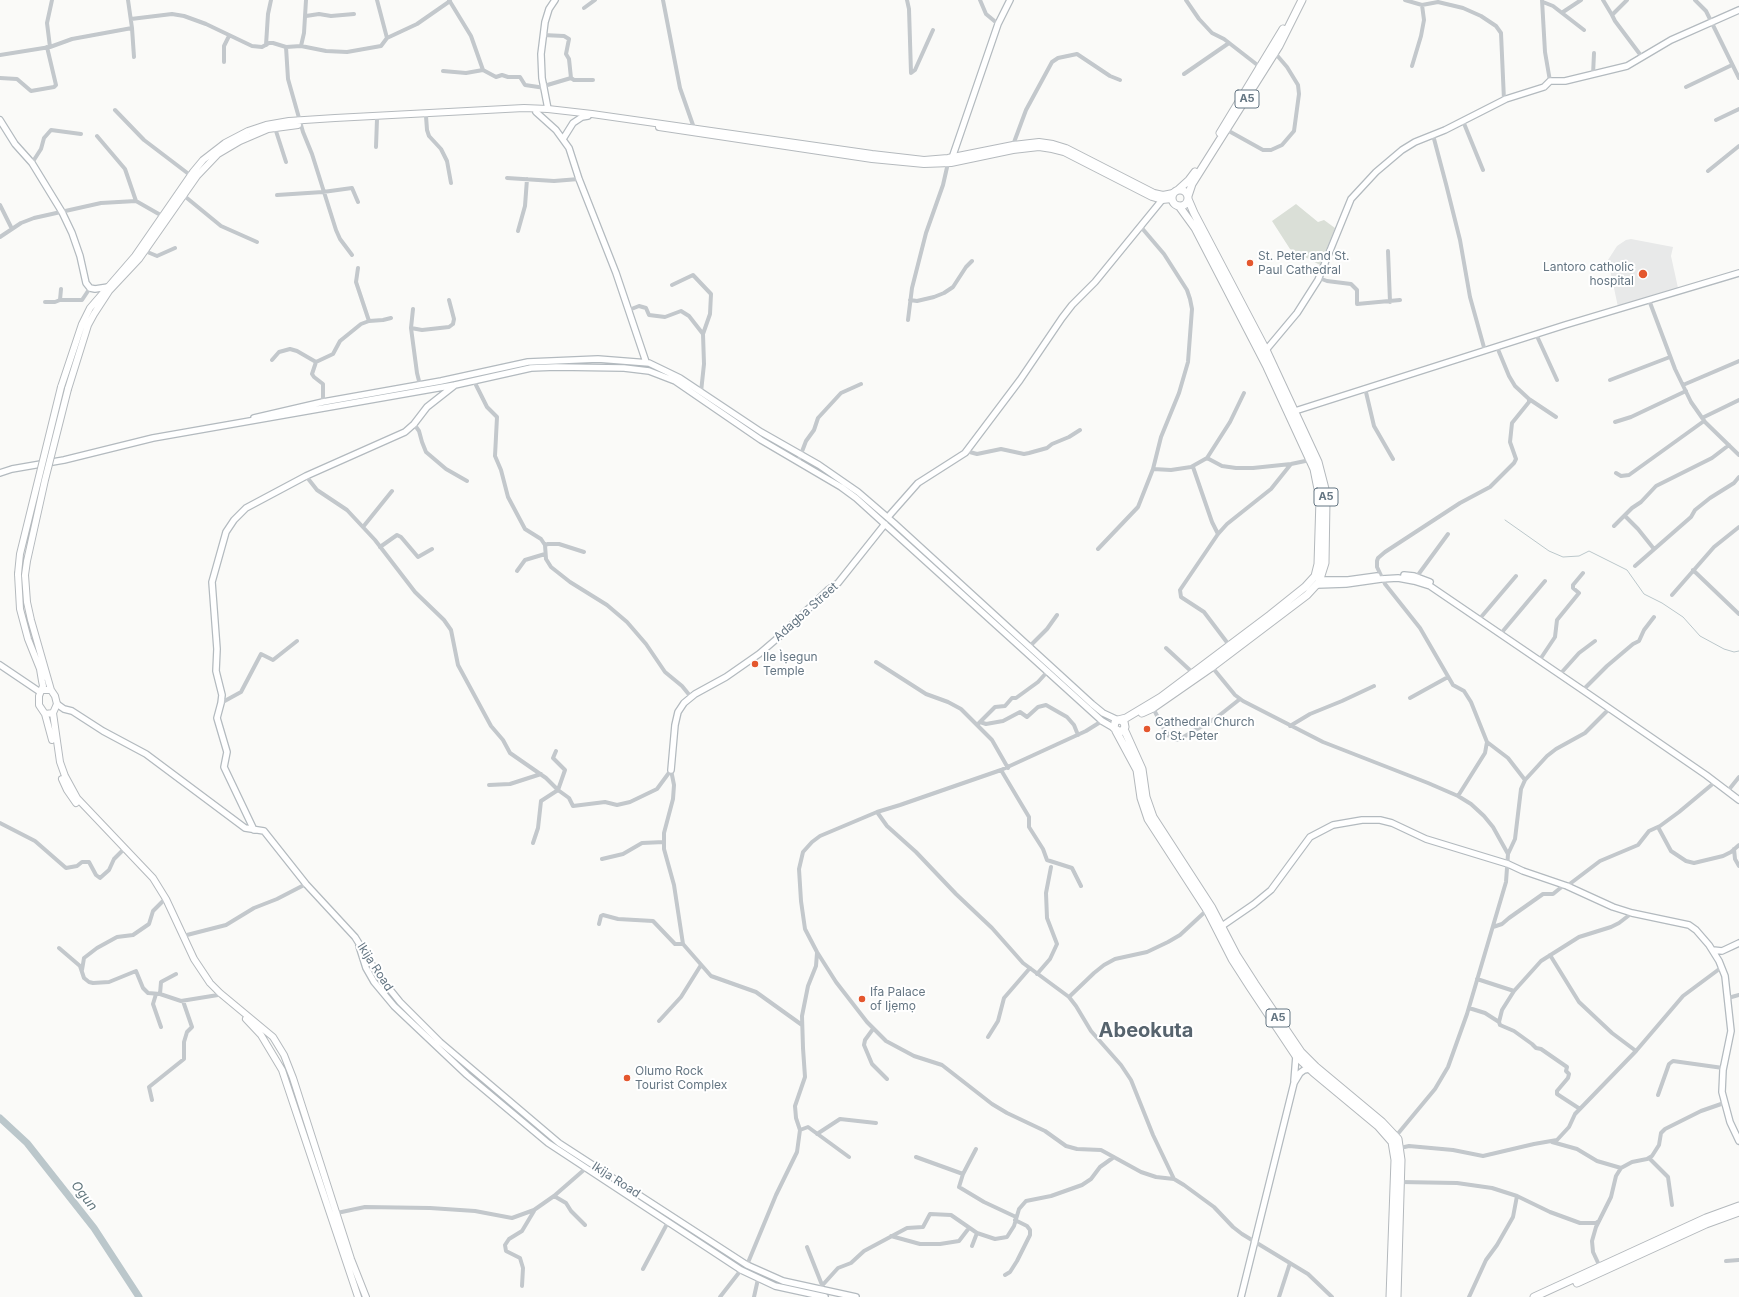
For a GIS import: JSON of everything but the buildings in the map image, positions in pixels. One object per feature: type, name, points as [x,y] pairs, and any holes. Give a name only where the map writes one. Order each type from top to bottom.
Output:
[{"type":"highway","name":"A5","points":[[1174,194],[1192,176],[1260,67],[1283,28],[1297,0]]},
{"type":"highway","name":"A5","points":[[1119,720],[1126,718],[1148,705],[1229,645],[1299,602],[1319,582],[1324,571],[1326,550],[1325,489],[1318,462],[1266,350],[1194,213],[1188,198],[1192,184],[1275,53],[1302,0]]},
{"type":"highway","points":[[1183,190],[1188,198],[1185,204],[1179,206],[1174,203],[1174,194],[1183,190]]},
{"type":"highway","name":"A5","points":[[1179,206],[1195,228],[1240,314],[1267,367],[1310,460],[1317,482],[1320,499],[1317,569],[1315,576],[1305,588],[1272,618],[1212,667],[1153,708],[1132,719],[1124,728],[1142,769],[1146,797],[1153,817],[1203,892],[1237,956],[1255,984],[1301,1052],[1316,1067],[1382,1122],[1396,1136],[1400,1148],[1397,1297]]},
{"type":"highway","points":[[1119,720],[1124,722],[1124,728],[1120,732],[1115,730],[1115,722],[1119,720]]},
{"type":"highway","name":"A5","points":[[1115,730],[1137,770],[1141,798],[1148,819],[1207,910],[1236,964],[1296,1056],[1309,1069],[1378,1126],[1392,1142],[1395,1160],[1390,1297]]},
{"type":"highway","points":[[1534,1297],[1706,1218],[1739,1206]]},
{"type":"highway","points":[[1546,1297],[1641,1255],[1706,1224],[1739,1212]]},
{"type":"main road","points":[[181,193],[190,175],[203,160],[215,150],[237,136],[266,125],[502,108],[548,108],[924,160],[950,160],[1013,145],[1039,142],[1054,144],[1066,148],[1154,192],[1163,195],[1174,194]]},
{"type":"main road","points":[[109,289],[181,193],[218,154],[240,141],[275,128],[301,122],[556,112],[872,159],[924,164],[1039,147],[1064,152],[1152,197],[1162,200],[1174,194]]},
{"type":"main road","points":[[164,217],[145,251],[87,313],[65,370],[64,388],[25,575],[30,620],[51,690],[55,696],[60,762],[70,787],[82,804],[153,878],[166,899],[194,959],[210,983],[273,1038],[284,1055],[293,1078],[351,1259],[366,1297]]},
{"type":"main road","points":[[64,388],[20,554],[18,574],[20,609],[28,639],[40,669],[42,681],[38,702],[40,709],[45,714],[56,762],[67,790],[83,811],[151,880],[201,977],[218,995],[256,1028],[280,1065],[358,1297]]},
{"type":"main road","points":[[41,691],[51,690]]},
{"type":"main road","points":[[45,714],[55,709]]},
{"type":"street","points":[[0,78],[17,79],[31,91],[54,87],[56,85],[48,47],[47,23],[52,0]]},
{"type":"street","points":[[128,0],[134,57]]},
{"type":"street","points":[[266,45],[268,14],[271,0]]},
{"type":"street","points":[[302,46],[306,16],[306,0]]},
{"type":"street","points":[[377,0],[388,38]]},
{"type":"street","points":[[548,108],[540,65],[545,22],[549,9],[555,0]]},
{"type":"street","points":[[584,8],[595,0]]},
{"type":"street","points":[[663,0],[680,88],[694,128]]},
{"type":"street","points":[[907,0],[909,9],[911,73],[915,70],[933,30]]},
{"type":"street","points":[[980,0],[986,14],[998,24]]},
{"type":"street","points":[[908,320],[912,288],[926,233],[998,24],[1010,0]]},
{"type":"street","points":[[1186,0],[1199,19],[1208,28],[1260,67]]},
{"type":"street","points":[[1405,0],[1422,5],[1438,2],[1463,8],[1481,16],[1496,26],[1501,33],[1504,100]]},
{"type":"street","points":[[1563,12],[1581,0]]},
{"type":"street","points":[[1603,0],[1615,21],[1642,57]]},
{"type":"street","points":[[1612,15],[1627,0]]},
{"type":"street","points":[[1695,0],[1706,11],[1739,78]]},
{"type":"street","points":[[131,19],[172,14],[184,16],[206,24],[252,46],[262,47],[273,43],[286,47],[302,46],[326,51],[347,52],[381,46],[388,38],[417,24],[450,1],[471,36],[483,70]]},
{"type":"street","points":[[1550,81],[1545,52],[1542,1],[1563,12],[1584,30]]},
{"type":"street","points":[[1412,66],[1424,20],[1422,5]]},
{"type":"street","points":[[1266,350],[1297,313],[1319,278],[1348,205],[1357,192],[1402,150],[1415,142],[1463,121],[1504,100],[1544,86],[1550,81],[1565,81],[1627,66],[1671,40],[1739,10]]},
{"type":"street","points":[[306,16],[319,14],[331,16],[354,14]]},
{"type":"street","points":[[0,55],[48,47],[72,39],[132,28]]},
{"type":"street","points":[[543,35],[564,36],[569,39],[566,54],[569,59],[571,78]]},
{"type":"street","points":[[224,62],[224,46],[229,36]]},
{"type":"street","points":[[1184,74],[1229,43]]},
{"type":"street","points":[[286,47],[288,79],[323,192],[336,230],[352,255]]},
{"type":"street","points":[[1227,130],[1263,150],[1271,150],[1282,145],[1294,131],[1299,94],[1298,85],[1287,67],[1275,53]]},
{"type":"street","points":[[1593,75],[1594,53]]},
{"type":"street","points":[[1013,145],[1026,110],[1052,62],[1058,58],[1077,54],[1110,76],[1120,80]]},
{"type":"street","points":[[1686,87],[1732,65]]},
{"type":"street","points":[[443,71],[466,73],[483,70],[496,77],[502,74],[508,77],[520,77],[525,85],[545,87],[571,78],[574,80],[593,80]]},
{"type":"street","points":[[1716,120],[1739,109]]},
{"type":"street","points":[[114,110],[149,144],[190,175]]},
{"type":"street","points":[[536,112],[548,122],[569,148],[579,179],[629,310],[646,362]]},
{"type":"street","points":[[426,116],[429,136],[441,149],[447,161],[451,183]]},
{"type":"street","points":[[563,139],[573,123],[582,117],[588,116]]},
{"type":"street","points":[[376,147],[377,119]]},
{"type":"street","points":[[0,120],[15,144],[32,163],[62,212],[72,233],[80,256],[86,282],[90,288],[109,289]]},
{"type":"street","points":[[1463,121],[1483,170]]},
{"type":"street","points":[[275,128],[286,162]]},
{"type":"street","points":[[32,163],[41,149],[44,138],[51,130],[81,134]]},
{"type":"street","points":[[1433,135],[1460,240],[1470,297],[1485,351]]},
{"type":"street","points":[[97,136],[125,169],[136,201]]},
{"type":"street","points":[[1708,171],[1739,146]]},
{"type":"street","points":[[507,178],[554,181],[579,179]]},
{"type":"street","points":[[518,231],[525,206],[528,179]]},
{"type":"street","points":[[277,195],[323,192],[352,188],[358,202]]},
{"type":"street","points":[[181,193],[221,226],[257,242]]},
{"type":"street","points":[[888,517],[918,484],[966,451],[1020,380],[1072,305],[1095,282],[1162,200]]},
{"type":"street","points":[[0,237],[34,218],[101,203],[136,201],[164,217]]},
{"type":"street","points":[[0,205],[12,229]]},
{"type":"street","points":[[1098,549],[1138,507],[1153,469],[1162,431],[1184,377],[1190,344],[1192,309],[1187,290],[1164,254],[1141,227]]},
{"type":"street","points":[[145,251],[157,256],[175,248]]},
{"type":"street","points":[[1388,251],[1390,302]]},
{"type":"street","points":[[910,300],[917,301],[944,293],[953,287],[972,260]]},
{"type":"street","points":[[358,268],[356,282],[369,321]]},
{"type":"street","points":[[1295,411],[1536,334],[1739,273]]},
{"type":"street","points":[[672,285],[693,275],[712,294],[710,314],[703,334],[704,364],[701,392]]},
{"type":"street","points":[[1319,278],[1327,281],[1351,284],[1356,290],[1357,304],[1400,300]]},
{"type":"street","points":[[45,302],[82,300],[90,288]]},
{"type":"street","points":[[60,300],[61,289]]},
{"type":"street","points":[[411,328],[429,329],[448,327],[453,324],[454,319],[449,300]]},
{"type":"street","points":[[1650,300],[1670,357],[1686,391],[1703,419],[1738,453]]},
{"type":"street","points":[[629,310],[639,306],[646,308],[649,315],[665,316],[681,310],[689,316],[703,334]]},
{"type":"street","points":[[413,309],[411,328],[420,385]]},
{"type":"street","points":[[323,402],[323,384],[312,374],[316,362],[333,354],[340,341],[361,324],[369,321],[391,318]]},
{"type":"street","points":[[1536,334],[1557,380]]},
{"type":"street","points":[[1497,347],[1512,382],[1528,399],[1556,417]]},
{"type":"street","points":[[272,360],[279,352],[290,350],[297,351],[316,362]]},
{"type":"street","points":[[1610,380],[1670,357]]},
{"type":"street","points":[[0,473],[18,468],[64,460],[152,438],[455,385],[474,381],[489,373],[528,362],[583,359],[646,362],[670,371],[761,432],[845,482],[888,517],[1103,713],[1119,720]]},
{"type":"street","points":[[1683,385],[1739,361]]},
{"type":"street","points":[[203,430],[323,402],[489,373],[531,368],[556,367],[639,369],[649,371],[675,381],[761,440],[841,487],[885,524],[1102,721],[1115,730]]},
{"type":"street","points":[[474,381],[488,410],[497,417],[495,456],[503,474],[508,497],[525,529],[541,539],[545,545],[545,554],[551,567],[559,574],[607,605],[627,622],[646,644],[665,672],[682,686],[690,697],[680,707],[676,719],[672,744],[671,770],[674,785],[673,800],[664,833],[664,849],[674,885],[683,944],[711,976],[761,995],[802,1025]]},
{"type":"street","points":[[798,462],[800,454],[806,441],[814,430],[818,418],[841,393],[861,384]]},
{"type":"street","points":[[264,831],[254,830],[224,767],[227,752],[216,718],[222,695],[216,671],[218,649],[212,582],[223,540],[230,525],[246,508],[306,476],[399,435],[414,424],[427,407],[455,385]]},
{"type":"street","points":[[1365,388],[1374,426],[1393,460]]},
{"type":"street","points":[[1615,422],[1631,417],[1686,391]]},
{"type":"street","points":[[1153,469],[1171,470],[1193,466],[1207,458],[1230,422],[1244,393]]},
{"type":"street","points":[[1525,780],[1508,758],[1487,742],[1471,702],[1464,691],[1453,685],[1420,628],[1381,577],[1376,564],[1381,554],[1460,503],[1490,487],[1514,463],[1516,459],[1510,442],[1512,423],[1529,402],[1528,399]]},
{"type":"street","points":[[1616,473],[1626,476],[1630,475],[1703,419],[1739,400]]},
{"type":"street","points":[[414,424],[419,431],[426,452],[446,469],[467,481]]},
{"type":"street","points":[[966,451],[977,454],[1001,449],[1019,453],[1029,453],[1047,448],[1080,430]]},
{"type":"street","points":[[1614,526],[1632,508],[1641,502],[1656,486],[1712,458],[1729,445]]},
{"type":"street","points":[[1207,458],[1222,466],[1253,468],[1291,464],[1310,460]]},
{"type":"street","points":[[1229,645],[1204,612],[1181,597],[1180,590],[1218,534],[1235,517],[1271,489],[1291,464]]},
{"type":"street","points":[[1193,466],[1212,522],[1218,534]]},
{"type":"street","points":[[306,476],[317,490],[347,510],[380,547],[415,592],[448,625],[458,665],[491,726],[503,740],[510,753],[541,774],[568,798],[575,807],[605,802],[618,805],[645,795],[657,788],[671,770]]},
{"type":"street","points":[[1635,566],[1691,517],[1695,510],[1710,498],[1734,483],[1739,477]]},
{"type":"street","points":[[363,527],[392,491]]},
{"type":"street","points":[[1625,516],[1654,549]]},
{"type":"street","name":"Adagba Street","points":[[690,697],[726,677],[780,636],[838,582],[885,524]]},
{"type":"street","points":[[1672,595],[1714,547],[1739,526]]},
{"type":"street","points":[[1415,579],[1448,534]]},
{"type":"street","points":[[380,547],[396,536],[401,537],[418,557],[432,549]]},
{"type":"street","points":[[545,545],[559,544],[584,552]]},
{"type":"street","points":[[517,571],[525,560],[545,554]]},
{"type":"street","points":[[1693,570],[1739,614]]},
{"type":"street","points":[[1541,658],[1555,637],[1557,620],[1579,593],[1573,588],[1573,585],[1583,573]]},
{"type":"street","points":[[1319,582],[1346,584],[1394,575],[1415,579],[1438,587],[1585,688],[1728,790],[1739,800]]},
{"type":"street","points":[[1482,616],[1516,576]]},
{"type":"street","points":[[1415,579],[1444,595],[1739,797]]},
{"type":"street","points":[[1503,631],[1545,581]]},
{"type":"street","points":[[1030,646],[1057,615]]},
{"type":"street","points":[[1585,688],[1607,666],[1633,644],[1639,641],[1644,630],[1654,617]]},
{"type":"street","points":[[221,703],[241,692],[261,654],[273,660],[297,640]]},
{"type":"street","points":[[1562,672],[1579,653],[1595,641]]},
{"type":"street","points":[[1166,648],[1193,673]]},
{"type":"street","points":[[876,662],[926,694],[948,702],[961,709],[979,724],[992,740],[1008,768]]},
{"type":"street","points":[[0,665],[41,691]]},
{"type":"street","points":[[1212,667],[1240,700],[1323,742],[1402,772],[1458,796],[1478,809],[1496,831],[1508,854]]},
{"type":"street","points":[[979,724],[995,707],[1005,706],[1012,698],[1016,698],[1038,682],[1048,671]]},
{"type":"street","points":[[1410,698],[1448,677]]},
{"type":"street","points":[[1290,726],[1310,714],[1374,686]]},
{"type":"street","points":[[34,687],[38,702]]},
{"type":"street","points":[[1153,708],[1169,736],[1176,740],[1216,718],[1240,700]]},
{"type":"street","points":[[979,724],[1003,721],[1020,712],[1027,717],[1038,707],[1044,705],[1066,717],[1074,725],[1078,735]]},
{"type":"street","points":[[55,709],[61,712],[72,711],[146,754],[245,828],[264,831],[306,884],[356,937]]},
{"type":"street","points":[[1396,1136],[1435,1089],[1445,1072],[1469,1008],[1506,882],[1508,854],[1515,839],[1521,789],[1525,780],[1547,756],[1556,749],[1585,733],[1609,709]]},
{"type":"street","points":[[1102,721],[1078,735],[1008,768],[900,806],[877,812],[820,836],[803,852],[799,869],[801,902],[805,929],[817,952],[836,982],[873,1029],[886,1041],[914,1056],[942,1065],[1006,1113],[1044,1131],[1072,1148],[1101,1150],[1149,1175],[1174,1179],[1195,1192],[1214,1207],[1233,1227],[1308,1274],[1332,1297]]},
{"type":"street","points":[[1458,796],[1485,753],[1487,742]]},
{"type":"street","points":[[533,843],[538,828],[541,801],[558,790],[565,770],[553,758],[556,751]]},
{"type":"street","points":[[1001,770],[1029,817],[1029,827],[1043,848],[1048,860],[1072,868],[1081,886]]},
{"type":"street","points":[[489,785],[510,784],[541,774]]},
{"type":"street","points":[[1728,790],[1739,777]]},
{"type":"street","points":[[1493,927],[1502,924],[1544,894],[1553,894],[1600,861],[1634,848],[1647,833],[1679,812],[1715,782]]},
{"type":"street","points":[[877,812],[887,826],[916,852],[1030,968],[1069,997],[1079,1010],[1091,1031],[1118,1061],[1131,1080],[1153,1135],[1174,1179]]},
{"type":"street","points":[[1222,926],[1271,890],[1310,837],[1333,825],[1343,822],[1362,820],[1388,822],[1433,842],[1508,864],[1530,874],[1566,885],[1613,908],[1689,925],[1696,930],[1712,950],[1722,967],[1728,998],[1731,1031],[1723,1068],[1722,1092],[1730,1122],[1739,1141]]},
{"type":"street","points":[[0,823],[35,841],[66,868],[77,866],[82,862],[89,862],[96,875],[100,878],[109,870],[114,859],[123,850]]},
{"type":"street","points":[[1658,827],[1671,851],[1686,861],[1694,863],[1723,856],[1739,845]]},
{"type":"street","points":[[602,859],[623,854],[642,843],[664,842]]},
{"type":"street","points":[[1734,849],[1735,859],[1739,866]]},
{"type":"street","points":[[1037,974],[1050,959],[1057,944],[1047,918],[1046,893],[1051,867]]},
{"type":"street","points":[[183,936],[226,925],[254,908],[277,899],[306,884]]},
{"type":"street","points":[[82,972],[84,958],[109,941],[117,937],[126,937],[137,933],[150,924],[154,911],[163,901]]},
{"type":"street","points":[[1069,997],[1104,965],[1115,959],[1147,952],[1168,942],[1180,935],[1207,910]]},
{"type":"street","points":[[1499,1022],[1502,1010],[1514,991],[1534,968],[1550,955],[1579,937],[1611,927],[1632,913]]},
{"type":"street","points":[[599,924],[601,916],[603,915],[618,919],[653,922],[675,944],[683,944]]},
{"type":"street","name":"Ikija Road","points":[[356,937],[366,968],[374,982],[394,1006],[466,1075],[548,1143],[741,1270],[775,1286],[825,1297]]},
{"type":"street","name":"Ikija Road","points":[[356,937],[379,976],[400,1002],[440,1042],[548,1134],[747,1265],[783,1281],[821,1287],[856,1297]]},
{"type":"street","points":[[1712,950],[1720,951],[1739,943]]},
{"type":"street","points":[[59,948],[80,966],[84,978],[89,982],[111,981],[136,971],[146,992],[158,994],[177,1001],[218,995]]},
{"type":"street","points":[[1719,961],[1727,949]]},
{"type":"street","points":[[747,1265],[776,1195],[798,1152],[800,1130],[795,1112],[806,1076],[802,1025],[808,986],[816,966],[817,952]]},
{"type":"street","points":[[1550,955],[1579,1002],[1612,1033],[1636,1051]]},
{"type":"street","points":[[659,1021],[681,997],[701,965]]},
{"type":"street","points":[[1400,1148],[1409,1146],[1453,1150],[1483,1156],[1557,1140],[1566,1132],[1573,1117],[1580,1109],[1636,1051],[1683,996],[1722,967]]},
{"type":"street","points":[[988,1037],[998,1021],[1004,998],[1030,968]]},
{"type":"street","points":[[161,1028],[152,1004],[158,994],[161,982],[176,974]]},
{"type":"street","points":[[1478,979],[1514,991]]},
{"type":"street","points":[[1728,998],[1739,995]]},
{"type":"street","points":[[152,1100],[149,1087],[184,1058],[184,1042],[188,1031],[192,1027],[183,1001]]},
{"type":"street","points":[[1469,1008],[1485,1013],[1499,1022],[1500,1025],[1514,1031],[1536,1048],[1541,1049],[1567,1067],[1566,1070],[1569,1074],[1568,1078],[1557,1091],[1557,1094],[1580,1109]]},
{"type":"street","points":[[873,1029],[865,1040],[864,1045],[872,1064],[887,1079]]},
{"type":"street","points":[[1241,1297],[1294,1083],[1296,1056]]},
{"type":"street","points":[[1658,1095],[1669,1064],[1673,1061],[1723,1068]]},
{"type":"street","points":[[1294,1083],[1300,1073],[1309,1069]]},
{"type":"street","points":[[1600,1268],[1592,1246],[1592,1241],[1611,1197],[1616,1176],[1621,1168],[1632,1162],[1649,1158],[1656,1151],[1663,1130],[1701,1111],[1724,1103]]},
{"type":"street","points":[[817,1134],[840,1119],[876,1123]]},
{"type":"street","points":[[800,1130],[808,1127],[849,1157]]},
{"type":"street","points":[[1552,1141],[1577,1149],[1597,1161],[1621,1168]]},
{"type":"street","points":[[976,1149],[963,1174],[959,1186],[960,1188],[1016,1219],[1027,1226],[1030,1230],[1030,1234],[1017,1261],[1010,1272],[1005,1275]]},
{"type":"street","points":[[916,1157],[963,1174]]},
{"type":"street","points":[[807,1247],[821,1287],[838,1268],[851,1263],[864,1251],[907,1228],[923,1226],[928,1216],[932,1214],[951,1215],[977,1233],[996,1239],[1007,1237],[1011,1233],[1019,1209],[1026,1201],[1051,1196],[1082,1185],[1091,1179],[1100,1168],[1114,1157]]},
{"type":"street","points":[[1649,1158],[1668,1177],[1672,1205]]},
{"type":"street","points":[[337,1213],[365,1207],[430,1208],[475,1211],[512,1218],[534,1210],[554,1196],[586,1169]]},
{"type":"street","points":[[1400,1182],[1457,1183],[1492,1188],[1517,1196],[1550,1212],[1580,1223],[1596,1223],[1600,1221]]},
{"type":"street","points":[[554,1196],[566,1203],[571,1211],[585,1225]]},
{"type":"street","points":[[1469,1297],[1486,1260],[1497,1245],[1513,1217],[1517,1196]]},
{"type":"street","points":[[522,1286],[523,1268],[520,1258],[506,1251],[505,1245],[509,1239],[522,1231],[534,1210]]},
{"type":"street","points":[[643,1269],[668,1222]]},
{"type":"street","points":[[891,1236],[920,1244],[940,1244],[959,1241],[969,1228]]},
{"type":"street","points":[[972,1246],[977,1233]]},
{"type":"street","points":[[1726,1261],[1739,1260]]},
{"type":"street","points":[[1279,1297],[1290,1263]]},
{"type":"street","points":[[720,1297],[741,1270]]},
{"type":"street","points":[[754,1297],[758,1279]]},
{"type":"shaded area","points":[[1296,204],[1318,222],[1324,220],[1335,228],[1320,265],[1290,249],[1272,221]]},
{"type":"shaded area","name":"Lantoro catholic hospital","points":[[1631,239],[1673,247],[1671,256],[1678,288],[1618,307],[1608,260],[1617,246],[1626,240]]},
{"type":"waterway","points":[[1505,520],[1549,551],[1563,557],[1579,556],[1589,551],[1627,570],[1644,594],[1662,603],[1683,617],[1700,636],[1724,649],[1734,652],[1739,651]]},
{"type":"waterway","name":"Ogun","points":[[0,1118],[27,1143],[94,1228],[139,1297]]},
{"type":"place","name":"St. Peter and St. Paul Cathedral","points":[[1250,263]]},
{"type":"place","name":"Lantoro catholic hospital","points":[[1643,274]]},
{"type":"place","name":"Ile Ìṣegun Temple","points":[[755,664]]},
{"type":"place","name":"Cathedral Church of St. Peter","points":[[1147,729]]},
{"type":"place","name":"Ifa Palace of Ijẹmọ","points":[[862,999]]},
{"type":"place","name":"Olumo Rock Tourist Complex","points":[[627,1078]]},
{"type":"district","name":"Abeokuta","points":[[1146,1031]]}]
